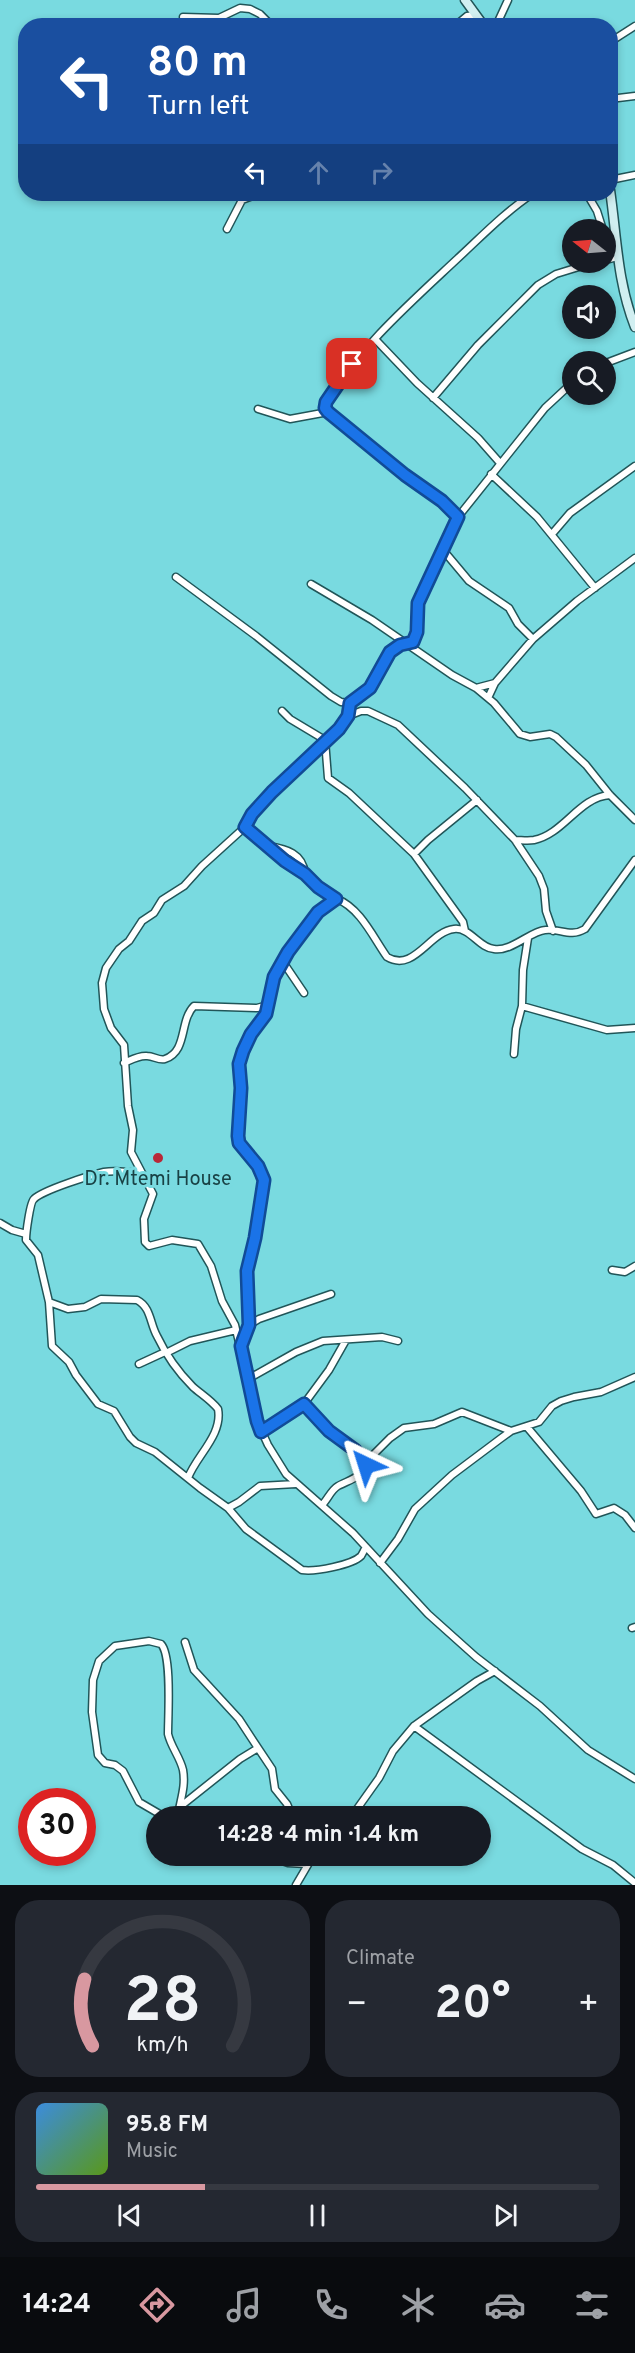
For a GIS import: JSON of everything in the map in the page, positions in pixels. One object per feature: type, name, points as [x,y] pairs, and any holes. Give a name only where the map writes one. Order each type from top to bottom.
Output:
[{"type":"main road","points":[[465,0],[477,18]]},
{"type":"main road","points":[[611,201],[622,286],[635,327]]},
{"type":"street","points":[[500,18],[508,0]]},
{"type":"street","points":[[183,17],[219,18],[240,8],[250,9],[264,18]]},
{"type":"street","points":[[466,18],[475,15]]},
{"type":"street","points":[[618,37],[635,26]]},
{"type":"street","points":[[618,98],[635,96]]},
{"type":"street","points":[[618,179],[635,176]]},
{"type":"street","points":[[227,229],[241,201]]},
{"type":"street","points":[[458,517],[442,501],[405,475],[328,412],[325,408],[326,402],[375,339],[400,312],[503,215],[522,201]]},
{"type":"street","points":[[591,201],[600,219]]},
{"type":"street","points":[[433,398],[478,345],[538,285],[562,272]]},
{"type":"street","points":[[375,339],[433,398],[478,438],[500,463]]},
{"type":"street","points":[[616,359],[635,352]]},
{"type":"street","points":[[176,577],[256,636],[331,696],[341,702],[350,703],[370,688],[390,652],[413,642],[416,637],[418,603],[458,517],[545,408],[562,392]]},
{"type":"street","points":[[258,409],[290,419],[328,412]]},
{"type":"street","points":[[552,534],[570,513],[635,466]]},
{"type":"street","points":[[491,474],[552,534],[595,588]]},
{"type":"street","points":[[443,550],[469,581],[509,609],[518,624],[533,639]]},
{"type":"street","points":[[488,698],[495,683],[533,639],[635,558]]},
{"type":"street","points":[[311,584],[372,620],[452,675],[476,688],[520,734],[530,736],[550,734],[556,737],[586,765],[610,795],[635,820]]},
{"type":"street","points":[[476,688],[495,683]]},
{"type":"street","points":[[350,703],[348,716],[339,729],[267,797],[245,827],[202,866],[184,886],[162,900],[154,913],[142,921],[134,936],[119,949],[106,968],[102,983],[104,1009],[111,1028],[124,1045],[124,1063],[133,1130],[131,1152],[153,1194],[144,1219],[145,1242],[149,1246],[172,1240],[198,1244],[211,1266],[222,1301],[236,1330],[261,1432],[280,1466],[296,1484],[366,1547],[428,1614],[540,1706],[588,1750],[635,1779]]},
{"type":"street","points":[[282,711],[290,719],[326,740]]},
{"type":"street","points":[[348,716],[368,711],[398,725],[477,800],[515,840],[539,876],[544,889],[546,911],[553,931]]},
{"type":"street","points":[[326,740],[328,778],[349,793],[414,854],[463,922],[465,931]]},
{"type":"street","points":[[515,840],[535,840],[545,836],[595,798],[610,795]]},
{"type":"street","points":[[414,854],[477,800]]},
{"type":"street","points":[[245,827],[318,887],[344,902],[355,912],[387,957],[392,960],[405,961],[447,931],[454,929],[465,931],[482,945],[495,950],[528,939],[538,932],[577,934],[585,929],[635,860]]},
{"type":"street","points":[[269,846],[290,851],[302,862],[305,874]]},
{"type":"street","points":[[241,1346],[249,1325],[247,1271],[255,1238],[264,1180],[258,1166],[239,1143],[241,1088],[239,1064],[247,1039],[266,1014],[274,977],[301,933],[318,912],[336,899]]},
{"type":"street","points":[[514,1054],[516,1029],[522,1006],[523,970],[528,939]]},
{"type":"street","points":[[284,962],[304,993]]},
{"type":"street","points":[[124,1063],[141,1056],[162,1060],[174,1054],[179,1049],[188,1013],[194,1006],[256,1008],[268,1005]]},
{"type":"street","points":[[522,1006],[607,1030],[635,1028]]},
{"type":"street","points":[[142,1174],[106,1172],[64,1185],[38,1196],[30,1204],[27,1244],[39,1259],[49,1302],[52,1346],[69,1362],[98,1404],[114,1411],[136,1443],[155,1452],[228,1508],[246,1529],[303,1570],[327,1568],[353,1560],[361,1556],[366,1547]]},
{"type":"street","points":[[0,1223],[26,1234]]},
{"type":"street","points":[[612,1270],[625,1272],[635,1266]]},
{"type":"street","points":[[249,1325],[259,1319],[331,1294]]},
{"type":"street","points":[[49,1302],[68,1309],[86,1307],[101,1299],[139,1301],[146,1307],[153,1330],[166,1353],[186,1379],[218,1409],[212,1438],[192,1466],[188,1478]]},
{"type":"street","points":[[139,1364],[190,1341],[236,1330]]},
{"type":"street","points":[[248,1379],[289,1356],[323,1341],[382,1337],[398,1341]]},
{"type":"street","points":[[261,1432],[304,1404],[329,1370],[346,1340]]},
{"type":"street","points":[[381,1563],[415,1509],[452,1475],[512,1431],[527,1428],[539,1422],[552,1406],[561,1401],[602,1392],[635,1377]]},
{"type":"street","points":[[304,1404],[329,1431],[350,1445],[366,1462]]},
{"type":"street","points":[[322,1505],[335,1488],[351,1482],[362,1472],[366,1462],[390,1438],[404,1428],[434,1424],[462,1412],[512,1431]]},
{"type":"street","points":[[527,1428],[581,1491],[596,1514],[614,1508],[625,1515],[635,1528]]},
{"type":"street","points":[[228,1508],[260,1486],[296,1484]]},
{"type":"street","points":[[146,1806],[139,1802],[123,1772],[115,1765],[105,1763],[98,1755],[92,1712],[93,1680],[99,1661],[115,1646],[149,1641],[164,1646],[168,1667],[168,1734],[182,1768],[184,1793],[181,1806]]},
{"type":"street","points":[[185,1642],[194,1670],[239,1719],[272,1769],[275,1789],[288,1806]]},
{"type":"street","points":[[359,1806],[379,1778],[393,1751],[414,1726],[477,1681],[495,1671]]},
{"type":"street","points":[[414,1726],[582,1849],[613,1865],[635,1883]]},
{"type":"street","points":[[182,1806],[258,1748]]},
{"type":"street","points":[[296,1885],[306,1866]]},
{"type":"place","name":"Dr. Mtemi House","points":[[158,1158]]},
{"type":"route","points":[[352,364],[326,402],[325,408],[405,475],[442,501],[458,517],[418,603],[417,632],[413,642],[400,645],[390,652],[370,688],[350,703],[350,712],[339,729],[262,802],[245,827],[285,861],[305,874],[313,884],[336,899],[318,912],[288,952],[274,977],[268,1010],[247,1039],[239,1064],[241,1099],[238,1136],[239,1143],[258,1166],[264,1180],[255,1238],[247,1271],[249,1325],[241,1346],[261,1432],[304,1404],[329,1431],[350,1445],[366,1462],[366,1465]]}]
